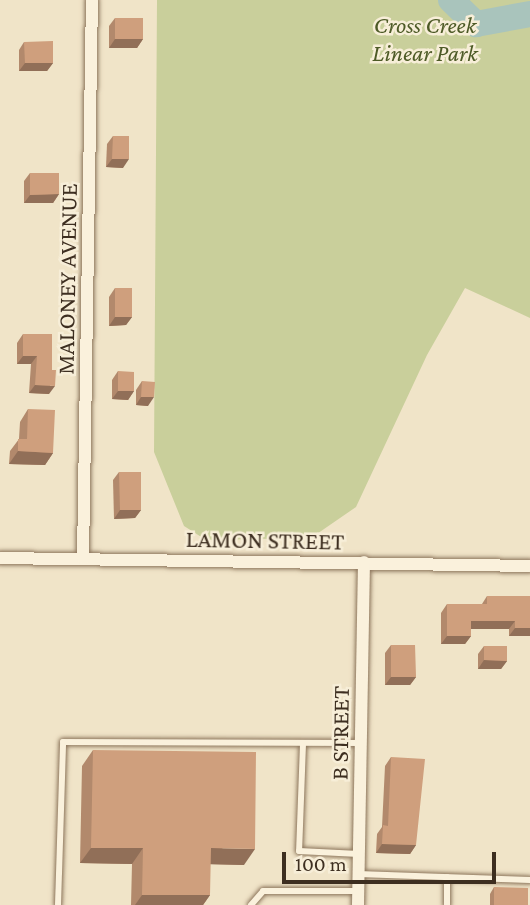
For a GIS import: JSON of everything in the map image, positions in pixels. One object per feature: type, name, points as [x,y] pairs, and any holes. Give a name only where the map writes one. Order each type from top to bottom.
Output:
[{"type":"street","name":"MALONEY AVENUE","points":[[83,558],[92,0]]},
{"type":"street","name":"LAMON STREET","points":[[0,558],[530,566]]},
{"type":"street","name":"B STREET","points":[[358,905],[364,562]]},
{"type":"lane","points":[[58,905],[63,742],[361,743]]},
{"type":"lane","points":[[303,744],[299,851],[359,854]]},
{"type":"lane","points":[[358,874],[530,880]]},
{"type":"lane","points":[[447,877],[447,905]]},
{"type":"lane","points":[[251,905],[263,891],[358,891]]},
{"type":"green space","name":"Cross Creek Linear Park","points":[[157,0],[530,0],[530,318],[465,288],[427,355],[356,507],[311,538],[206,540],[184,526],[154,452]]},
{"type":"building","points":[[115,18],[143,18],[143,39],[115,39]]},
{"type":"building","points":[[53,41],[53,63],[25,63],[24,42]]},
{"type":"building","points":[[113,136],[129,136],[129,159],[112,159]]},
{"type":"building","points":[[30,173],[59,173],[59,194],[30,195]]},
{"type":"building","points":[[115,288],[132,288],[132,317],[115,317]]},
{"type":"building","points":[[23,334],[52,334],[55,386],[35,385],[37,356],[23,356]]},
{"type":"building","points":[[118,371],[134,372],[134,391],[118,391]]},
{"type":"building","points":[[142,381],[155,382],[154,397],[141,397]]},
{"type":"building","points":[[28,409],[55,410],[53,453],[18,451],[18,439],[27,439]]},
{"type":"building","points":[[119,472],[141,472],[141,510],[120,510]]},
{"type":"building","points":[[487,596],[530,596],[530,628],[515,628],[515,621],[471,621],[471,636],[447,636],[447,604],[487,604]]},
{"type":"building","points":[[391,645],[415,645],[416,677],[391,677]]},
{"type":"building","points":[[484,646],[507,646],[507,661],[484,660]]},
{"type":"building","points":[[93,750],[256,752],[255,849],[211,848],[210,895],[142,895],[143,848],[91,848]]},
{"type":"building","points":[[391,757],[425,759],[416,845],[382,844],[383,825],[388,826]]},
{"type":"building","points":[[494,887],[528,888],[528,905],[494,905]]},
{"type":"waterway","points":[[451,0],[476,24],[530,14]]}]
